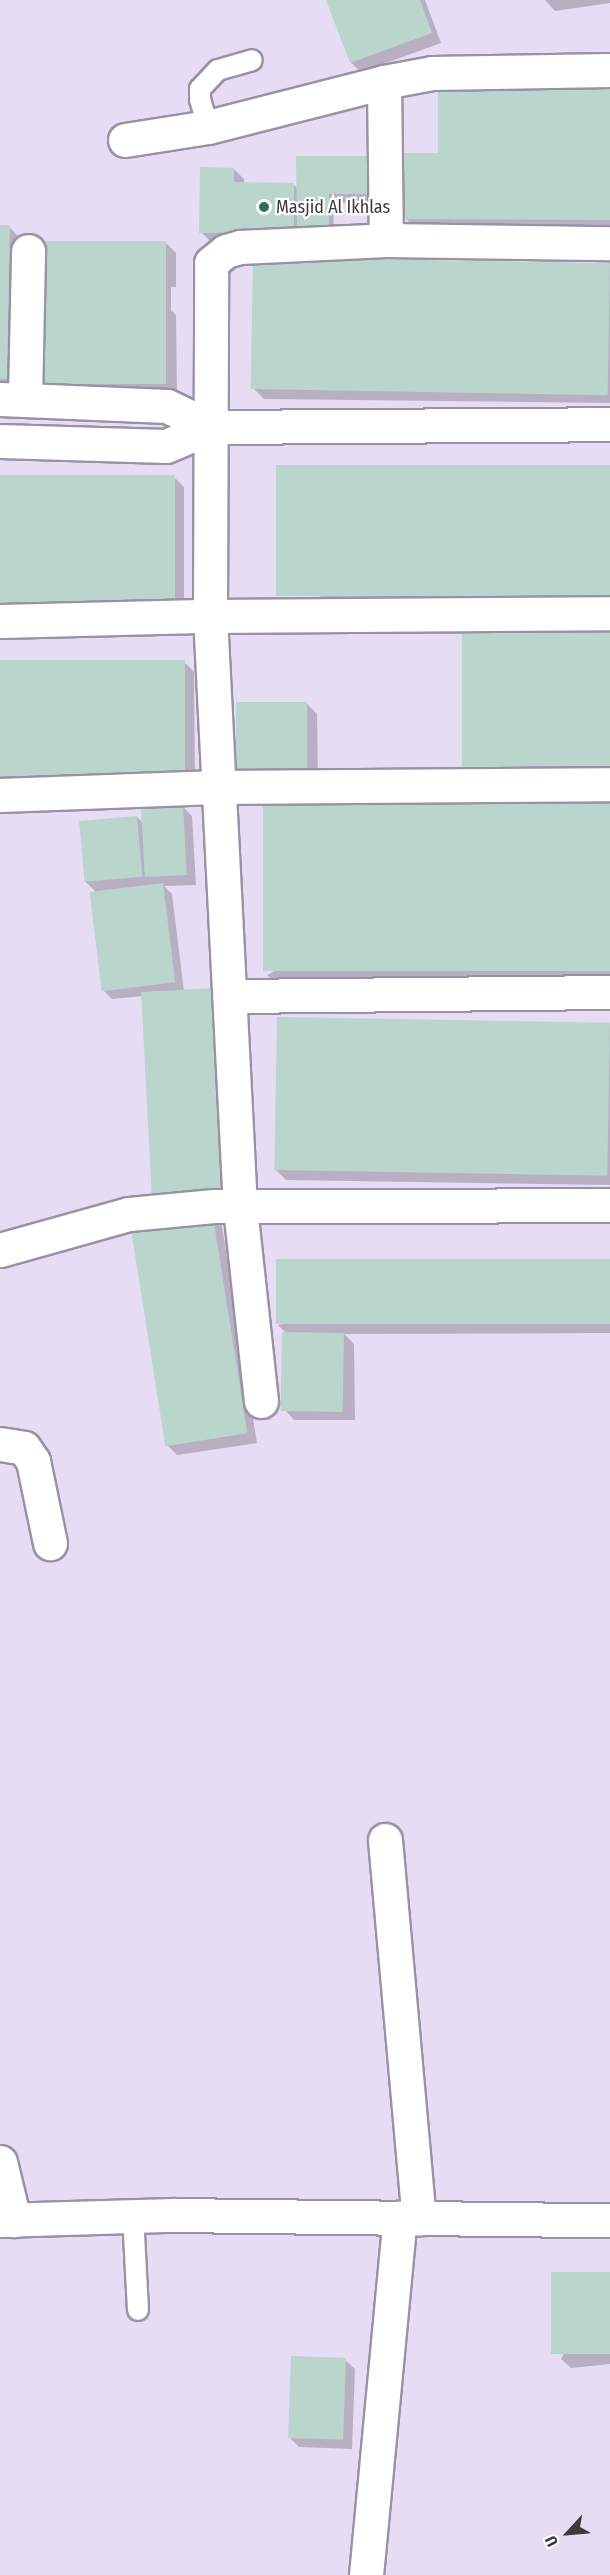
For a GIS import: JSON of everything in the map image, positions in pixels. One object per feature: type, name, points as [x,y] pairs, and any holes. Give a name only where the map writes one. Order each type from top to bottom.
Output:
[{"type":"street","points":[[125,140],[208,127],[384,82],[432,73],[610,70]]},
{"type":"street","points":[[384,82],[386,240]]},
{"type":"street","points":[[261,1401],[240,1208],[231,996],[217,787],[210,616],[211,263],[226,251],[240,247],[386,240],[610,243]]},
{"type":"street","points":[[28,251],[13,399],[166,406],[211,427]]},
{"type":"street","points":[[0,441],[166,446],[211,427],[610,424]]},
{"type":"street","points":[[0,621],[210,616],[610,613]]},
{"type":"street","points":[[0,795],[217,787],[610,784]]},
{"type":"street","points":[[231,996],[610,992]]},
{"type":"street","points":[[0,1250],[129,1214],[214,1206],[240,1208],[610,1205]]},
{"type":"street","points":[[0,1444],[24,1448],[33,1461],[50,1543]]},
{"type":"street","points":[[366,2575],[410,2218],[385,1840]]},
{"type":"street","points":[[0,2162],[7,2220],[133,2215],[610,2220]]},
{"type":"lane","points":[[208,127],[200,99],[200,89],[218,70],[252,60]]},
{"type":"lane","points":[[133,2215],[138,2310]]},
{"type":"building","points":[[326,0],[420,0],[432,33],[350,63]]},
{"type":"building","points":[[438,87],[610,88],[610,220],[404,219],[404,153],[438,153]]},
{"type":"building","points":[[296,156],[367,156],[367,194],[329,194],[329,231],[297,231]]},
{"type":"building","points":[[200,167],[234,168],[234,182],[294,183],[294,232],[199,233]]},
{"type":"building","points":[[0,225],[10,225],[7,379],[0,379]]},
{"type":"building","points":[[43,241],[166,241],[166,384],[43,384]]},
{"type":"building","points":[[253,257],[610,263],[608,395],[251,389]]},
{"type":"building","points":[[276,465],[610,465],[610,596],[276,596]]},
{"type":"building","points":[[0,475],[175,475],[175,603],[0,603]]},
{"type":"building","points":[[462,628],[610,628],[610,772],[462,772]]},
{"type":"building","points":[[0,660],[185,660],[185,776],[0,776]]},
{"type":"building","points":[[236,702],[307,702],[307,770],[236,770]]},
{"type":"building","points":[[263,799],[610,799],[610,971],[263,971]]},
{"type":"building","points":[[183,804],[187,875],[145,877],[141,806]]},
{"type":"building","points":[[137,816],[142,877],[85,882],[79,821]]},
{"type":"building","points":[[163,883],[175,982],[102,991],[90,892]]},
{"type":"building","points":[[216,988],[227,1200],[152,1204],[141,992]]},
{"type":"building","points":[[277,1017],[610,1023],[607,1176],[274,1170]]},
{"type":"building","points":[[212,1210],[247,1433],[165,1446],[130,1223]]},
{"type":"building","points":[[276,1259],[610,1259],[610,1324],[276,1324]]},
{"type":"building","points":[[282,1332],[344,1333],[343,1412],[281,1411]]},
{"type":"building","points":[[551,2272],[610,2272],[610,2354],[551,2354]]},
{"type":"building","points":[[291,2356],[346,2358],[343,2440],[288,2438]]},
{"type":"place","name":"Masjid Al Ikhlas","points":[[264,207]]}]
